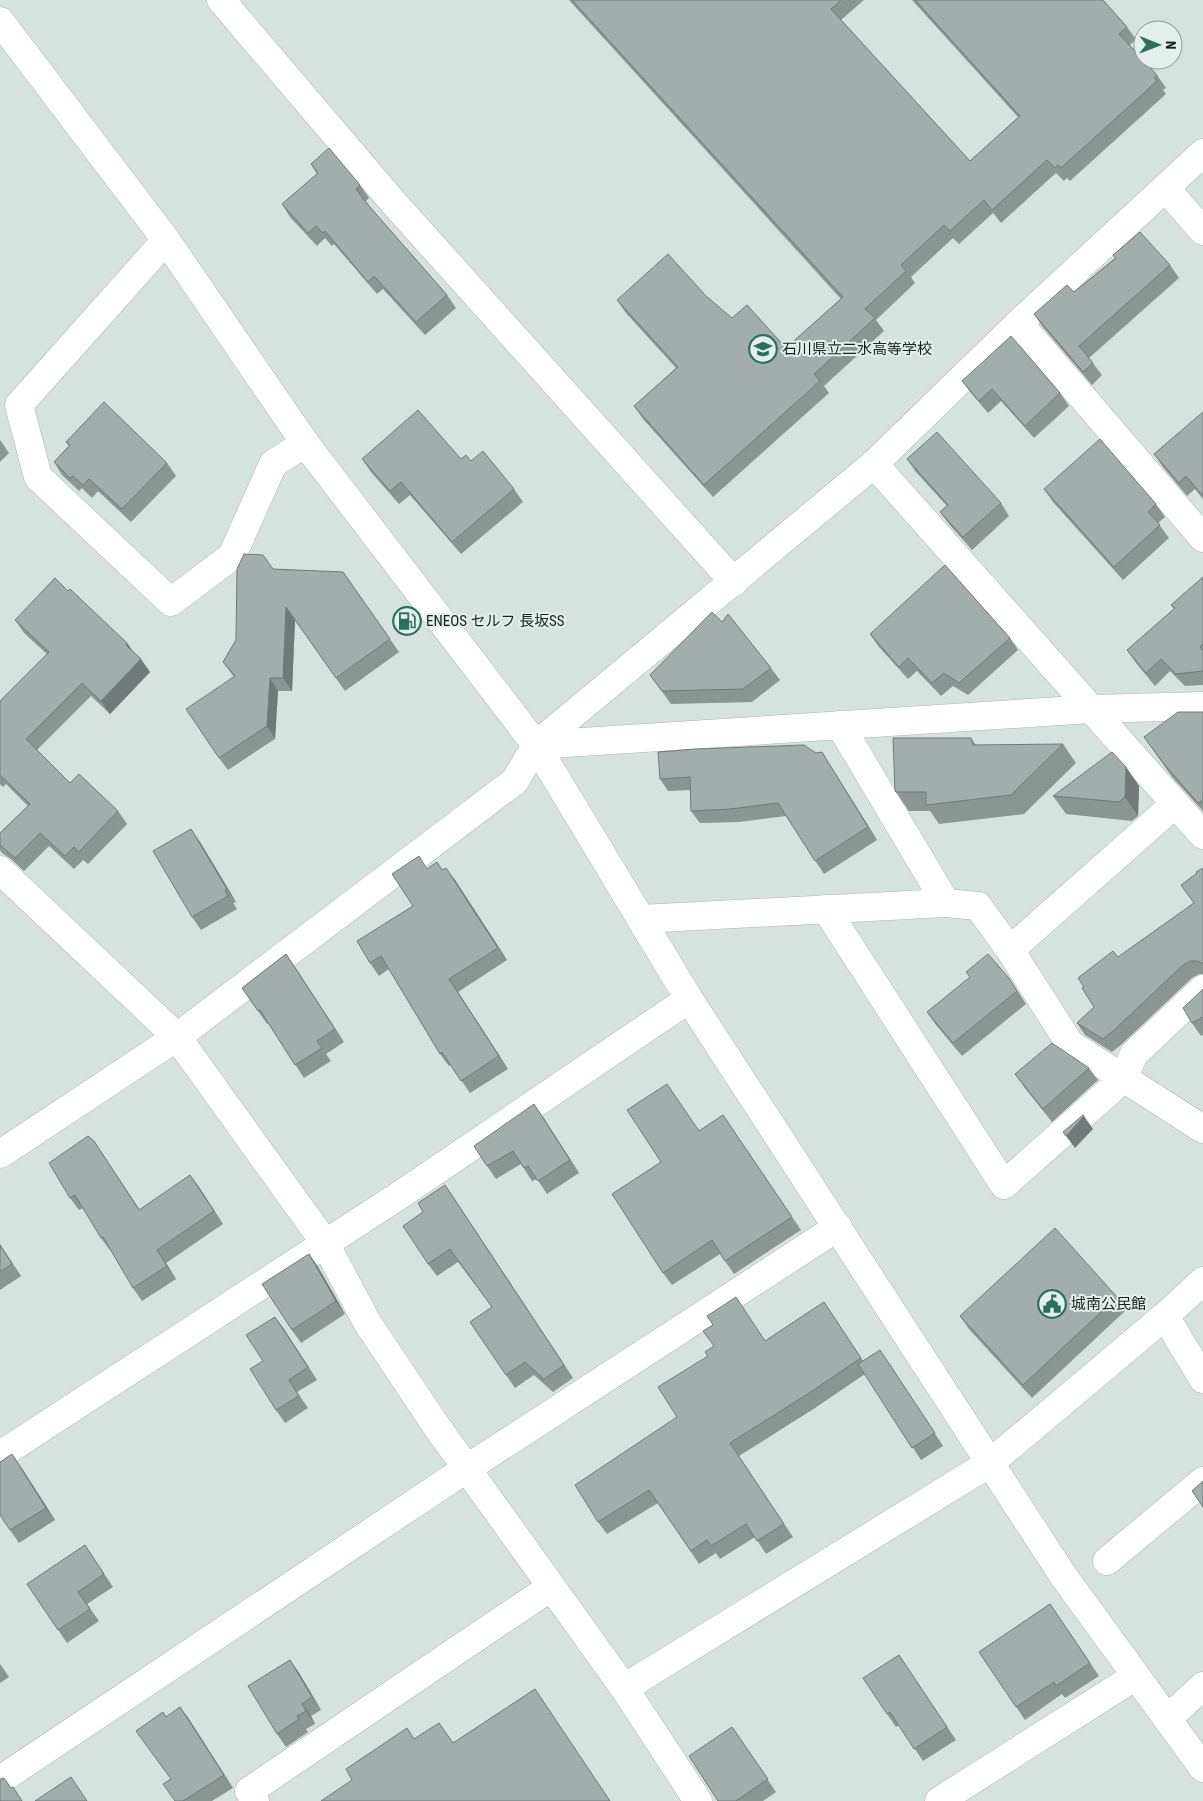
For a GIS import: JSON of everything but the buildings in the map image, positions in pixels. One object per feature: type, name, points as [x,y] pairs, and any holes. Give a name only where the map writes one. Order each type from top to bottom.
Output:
[{"type":"street","points":[[221,0],[393,202],[734,582]]},
{"type":"street","points":[[0,21],[166,240],[305,443],[536,745],[689,999],[1062,1574],[1203,1768]]},
{"type":"street","points":[[0,1154],[176,1037],[515,781],[536,745],[874,464],[1019,323],[1203,153]]},
{"type":"street","points":[[1166,189],[1203,231]]},
{"type":"street","points":[[166,240],[19,405],[38,477],[171,602],[232,556],[273,464],[305,443]]},
{"type":"street","points":[[1019,323],[1203,538]]},
{"type":"street","points":[[874,464],[1203,835]]},
{"type":"street","points":[[536,745],[1091,708],[1203,706]]},
{"type":"street","points":[[840,725],[946,903]]},
{"type":"street","points":[[1010,950],[1176,804]]},
{"type":"street","points":[[0,870],[176,1037],[325,1243],[368,1322],[434,1424],[624,1688],[698,1801]]},
{"type":"street","points":[[641,919],[946,903],[978,906],[1010,950],[1070,1044],[1203,1129]]},
{"type":"street","points":[[826,909],[1004,1185],[1123,1079],[1134,1054],[1203,989]]},
{"type":"street","points":[[0,1454],[402,1193],[689,999]]},
{"type":"street","points":[[0,1780],[466,1469],[838,1228]]},
{"type":"street","points":[[624,1688],[990,1463],[1203,1282]]},
{"type":"street","points":[[1165,1316],[1203,1378]]},
{"type":"street","points":[[1107,1561],[1203,1481]]},
{"type":"street","points":[[255,1801],[249,1791],[551,1587]]},
{"type":"street","points":[[939,1801],[1136,1676]]},
{"type":"street","points":[[1167,1719],[1203,1686]]},
{"type":"place","name":"石川県立二水高等学校","points":[[763,349]]},
{"type":"place","name":"ENEOS セルフ 長坂SS","points":[[407,621]]},
{"type":"place","name":"城南公民館","points":[[1052,1304]]}]
